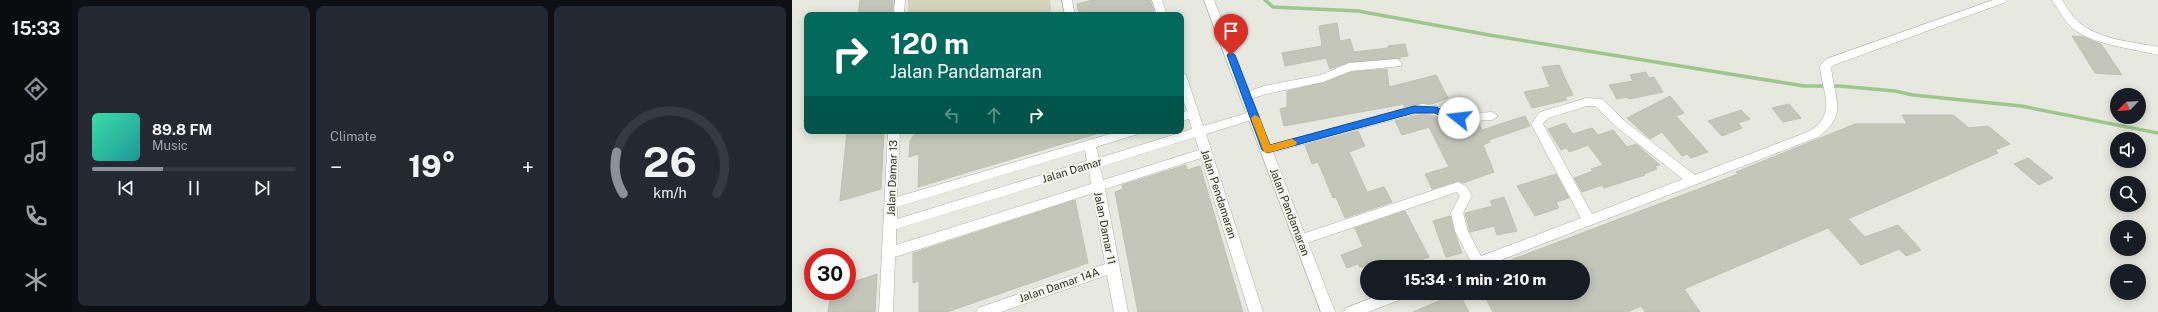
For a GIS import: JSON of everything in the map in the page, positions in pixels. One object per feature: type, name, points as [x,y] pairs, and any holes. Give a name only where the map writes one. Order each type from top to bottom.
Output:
[{"type":"street","points":[[899,12],[900,0]]},
{"type":"street","points":[[1067,0],[1069,12]]},
{"type":"street","points":[[1157,0],[1161,12]]},
{"type":"street","name":"Jalan Pandamaran","points":[[1209,0],[1247,96],[1328,312]]},
{"type":"street","points":[[1486,260],[1814,134],[1826,127],[1832,118],[1832,107],[1825,75],[1825,66],[1830,62],[2003,0]]},
{"type":"street","points":[[2057,0],[2073,22],[2082,30],[2158,51]]},
{"type":"street","points":[[1247,96],[1264,90],[1323,78],[1349,67],[1397,63]]},
{"type":"street","name":"Jalan Pendamaran","points":[[1184,84],[1256,312]]},
{"type":"street","points":[[1590,220],[1537,124],[1540,118],[1544,115],[1587,102],[1598,102],[1633,134],[1694,181]]},
{"type":"street","points":[[1267,150],[1406,111],[1422,108],[1436,110],[1445,115],[1459,118],[1492,116]]},
{"type":"street","points":[[1184,116],[1193,113]]},
{"type":"street","name":"Jalan Damar","points":[[890,226],[1254,115]]},
{"type":"street","name":"Jalan Damar 13","points":[[886,312],[895,134]]},
{"type":"street","name":"Jalan Damar","points":[[891,204],[1124,134]]},
{"type":"street","name":"Jalan Damar 11","points":[[1090,144],[1121,312]]},
{"type":"street","points":[[889,253],[1205,152]]},
{"type":"street","points":[[1301,240],[1458,187],[1462,189],[1466,196],[1457,213],[1471,260]]},
{"type":"street","name":"Jalan Damar 14A","points":[[983,312],[1112,267]]},
{"type":"street","points":[[1351,312],[1383,300]]},
{"type":"shaded area","points":[[908,0],[1050,0],[1052,12],[908,12]]},
{"type":"building","points":[[860,0],[893,0],[892,12],[858,12]]},
{"type":"building","points":[[1093,0],[1150,0],[1154,12],[1078,12],[1077,4]]},
{"type":"building","points":[[1337,23],[1340,41],[1350,39],[1354,52],[1388,48],[1388,46],[1405,44],[1408,56],[1400,57],[1400,59],[1349,62],[1330,69],[1326,58],[1285,66],[1282,53],[1322,46],[1319,26]]},
{"type":"building","points":[[2072,36],[2084,37],[2101,44],[2122,75],[2095,73]]},
{"type":"building","points":[[1559,65],[1573,95],[1565,97],[1567,100],[1532,108],[1524,92],[1550,87],[1542,67]]},
{"type":"building","points":[[1387,69],[1389,87],[1436,75],[1448,98],[1432,104],[1422,103],[1404,107],[1404,104],[1284,126],[1280,109],[1287,107],[1287,91],[1323,83],[1351,72]]},
{"type":"building","points":[[1646,72],[1649,78],[1654,77],[1663,92],[1629,99],[1627,97],[1617,99],[1609,85],[1633,81],[1630,75]]},
{"type":"building","points":[[1670,96],[1684,113],[1676,116],[1708,152],[1691,158],[1687,154],[1682,156],[1662,132],[1650,139],[1627,118]]},
{"type":"building","points":[[1789,104],[1801,118],[1783,122],[1772,108]]},
{"type":"building","points":[[1741,110],[1750,119],[1738,123],[1742,128],[1722,136],[1708,121]]},
{"type":"building","points":[[1422,114],[1440,118],[1446,130],[1467,123],[1478,122],[1482,130],[1525,116],[1530,126],[1489,140],[1490,142],[1483,145],[1494,172],[1463,183],[1458,181],[1432,189],[1425,174],[1449,167],[1429,127],[1402,135],[1395,121]]},
{"type":"building","points":[[1902,115],[1953,115],[1969,128],[1988,126],[2010,144],[1995,150],[1998,153],[1848,219],[1865,237],[1898,225],[1921,250],[1906,256],[1899,249],[1861,265],[1828,228],[1684,289],[1700,312],[1645,312],[1641,306],[1628,312],[1493,312],[1487,300],[1590,300],[1590,260],[1511,260],[1738,174],[1736,172],[1855,124],[1907,124]]},
{"type":"building","points":[[1565,123],[1573,134],[1592,128],[1598,135],[1613,130],[1627,147],[1636,144],[1660,165],[1655,166],[1657,169],[1644,174],[1645,175],[1604,188],[1602,185],[1582,192],[1574,178],[1593,171],[1591,169],[1603,165],[1588,145],[1569,152],[1567,148],[1561,150],[1548,129]]},
{"type":"building","points":[[1358,131],[1365,146],[1349,152],[1367,192],[1384,187],[1392,202],[1345,218],[1336,197],[1333,198],[1318,162],[1312,164],[1305,145]]},
{"type":"building","points":[[847,134],[884,134],[881,189],[840,201]]},
{"type":"building","points":[[915,134],[1096,134],[918,187],[919,154],[909,157],[910,141]]},
{"type":"building","points":[[2028,158],[2053,178],[2039,185],[2014,164]]},
{"type":"building","points":[[1186,165],[1187,170],[1200,166],[1243,312],[1138,312],[1115,192],[1123,189],[1122,185]]},
{"type":"building","points":[[1556,174],[1569,198],[1556,202],[1559,208],[1535,216],[1517,186]]},
{"type":"building","points":[[1504,197],[1517,231],[1497,235],[1494,226],[1470,232],[1465,213],[1493,206],[1490,201]]},
{"type":"building","points":[[1075,200],[1088,263],[947,312],[919,312],[919,281],[913,283],[913,253]]},
{"type":"building","points":[[1405,211],[1429,257],[1421,260],[1360,260],[1360,267],[1358,264],[1347,268],[1341,255],[1363,247],[1355,228]]},
{"type":"building","points":[[1450,216],[1462,253],[1446,257],[1433,221]]},
{"type":"building","points":[[877,274],[875,312],[828,312],[830,300],[856,300],[856,281]]},
{"type":"building","points":[[1441,300],[1463,300],[1469,312],[1413,312]]},
{"type":"waterway","points":[[1265,0],[1273,7],[1358,11],[1489,35],[1804,86],[1839,86],[1895,91],[1913,95],[2021,106],[2158,133]]},
{"type":"slow traffic","points":[[1255,118],[1267,150],[1292,142]]},
{"type":"route","points":[[1231,55],[1267,150],[1406,111],[1422,108],[1436,110],[1445,115],[1459,118]]}]
